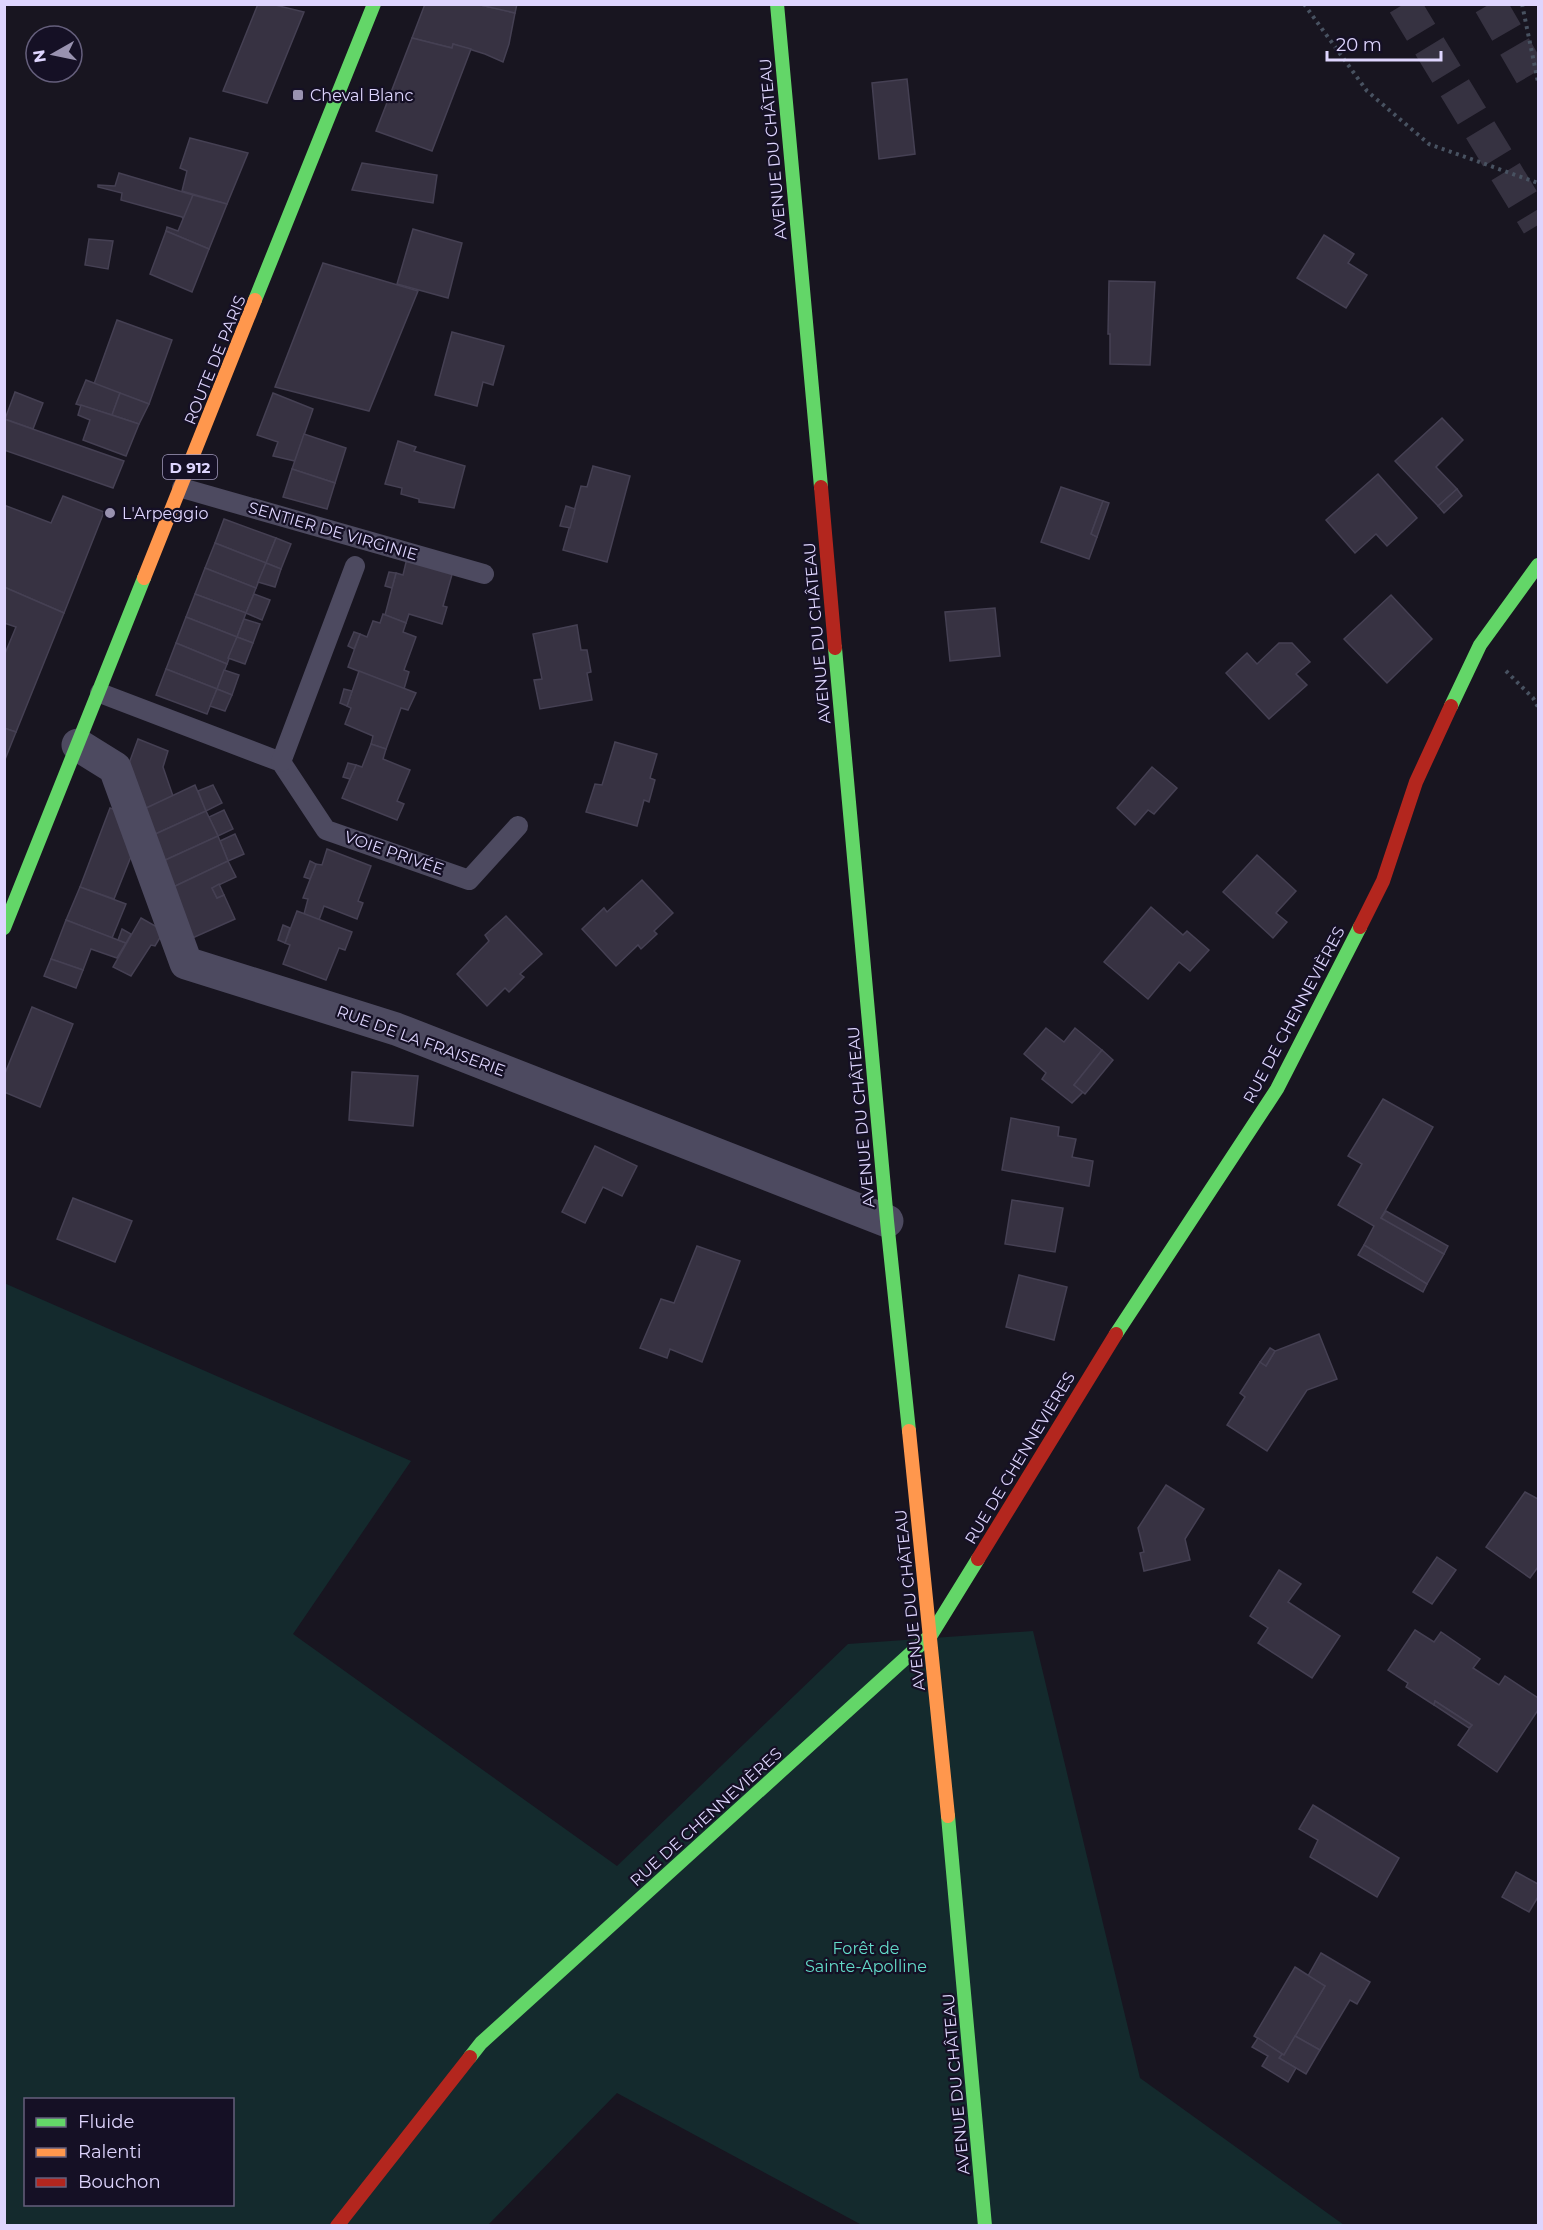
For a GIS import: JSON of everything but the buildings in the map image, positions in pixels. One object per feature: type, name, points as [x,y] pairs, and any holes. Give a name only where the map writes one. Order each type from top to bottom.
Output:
[{"type":"main road","name":"ROUTE DE PARIS","points":[[4,928],[374,4]]},
{"type":"main road","name":"AVENUE DU CHÂTEAU","points":[[777,4],[887,1221],[931,1635],[985,2226]]},
{"type":"main road","name":"RUE DE CHENNEVIÈRES","points":[[337,2226],[482,2043],[931,1635],[1114,1337],[1277,1089],[1383,881],[1416,782],[1480,645],[1539,565]]},
{"type":"street","name":"RUE DE LA FRAISERIE","points":[[78,745],[116,768],[186,963],[396,1029],[887,1221]]},
{"type":"lane","name":"SENTIER DE VIRGINIE","points":[[182,488],[484,574]]},
{"type":"lane","points":[[100,693],[281,762],[356,566]]},
{"type":"lane","name":"VOIE PRIVÉE","points":[[281,762],[326,830],[469,880],[518,826]]},
{"type":"path","points":[[1304,4],[1367,91],[1429,144],[1539,183]]},
{"type":"path","points":[[1522,4],[1539,82]]},
{"type":"path","points":[[1480,645],[1533,698],[1539,707]]},
{"type":"green space","name":"Forêt de Sainte-Apolline","points":[[4,1283],[411,1461],[293,1634],[617,1866],[848,1644],[1033,1631],[1140,2078],[1344,2225],[860,2225],[617,2093],[488,2225],[5,2225]]},
{"type":"tunnel","points":[[1404,4],[1538,225]]},
{"type":"tunnel","points":[[1490,4],[1538,87]]},
{"type":"traffic: fast","points":[[255,300],[374,4]]},
{"type":"traffic: fast","points":[[777,4],[821,487]]},
{"type":"traffic: fast","points":[[1451,706],[1480,645],[1538,565]]},
{"type":"traffic: fast","points":[[4,928],[144,578]]},
{"type":"traffic: fast","points":[[835,648],[887,1221],[909,1431]]},
{"type":"traffic: fast","points":[[1116,1334],[1277,1089],[1360,927]]},
{"type":"traffic: fast","points":[[470,2057],[481,2043],[931,1635],[978,1559]]},
{"type":"traffic: fast","points":[[948,1816],[985,2226]]},
{"type":"traffic: slow","points":[[144,578],[255,300]]},
{"type":"traffic: slow","points":[[909,1431],[948,1816]]},
{"type":"traffic: jam","points":[[821,487],[835,648]]},
{"type":"traffic: jam","points":[[1360,927],[1383,881],[1416,782],[1451,706]]},
{"type":"traffic: jam","points":[[978,1559],[1116,1334]]},
{"type":"traffic: jam","points":[[337,2226],[470,2057]]},
{"type":"place","name":"Cheval Blanc","points":[[298,95]]},
{"type":"place","name":"L'Arpeggio","points":[[110,513]]}]
